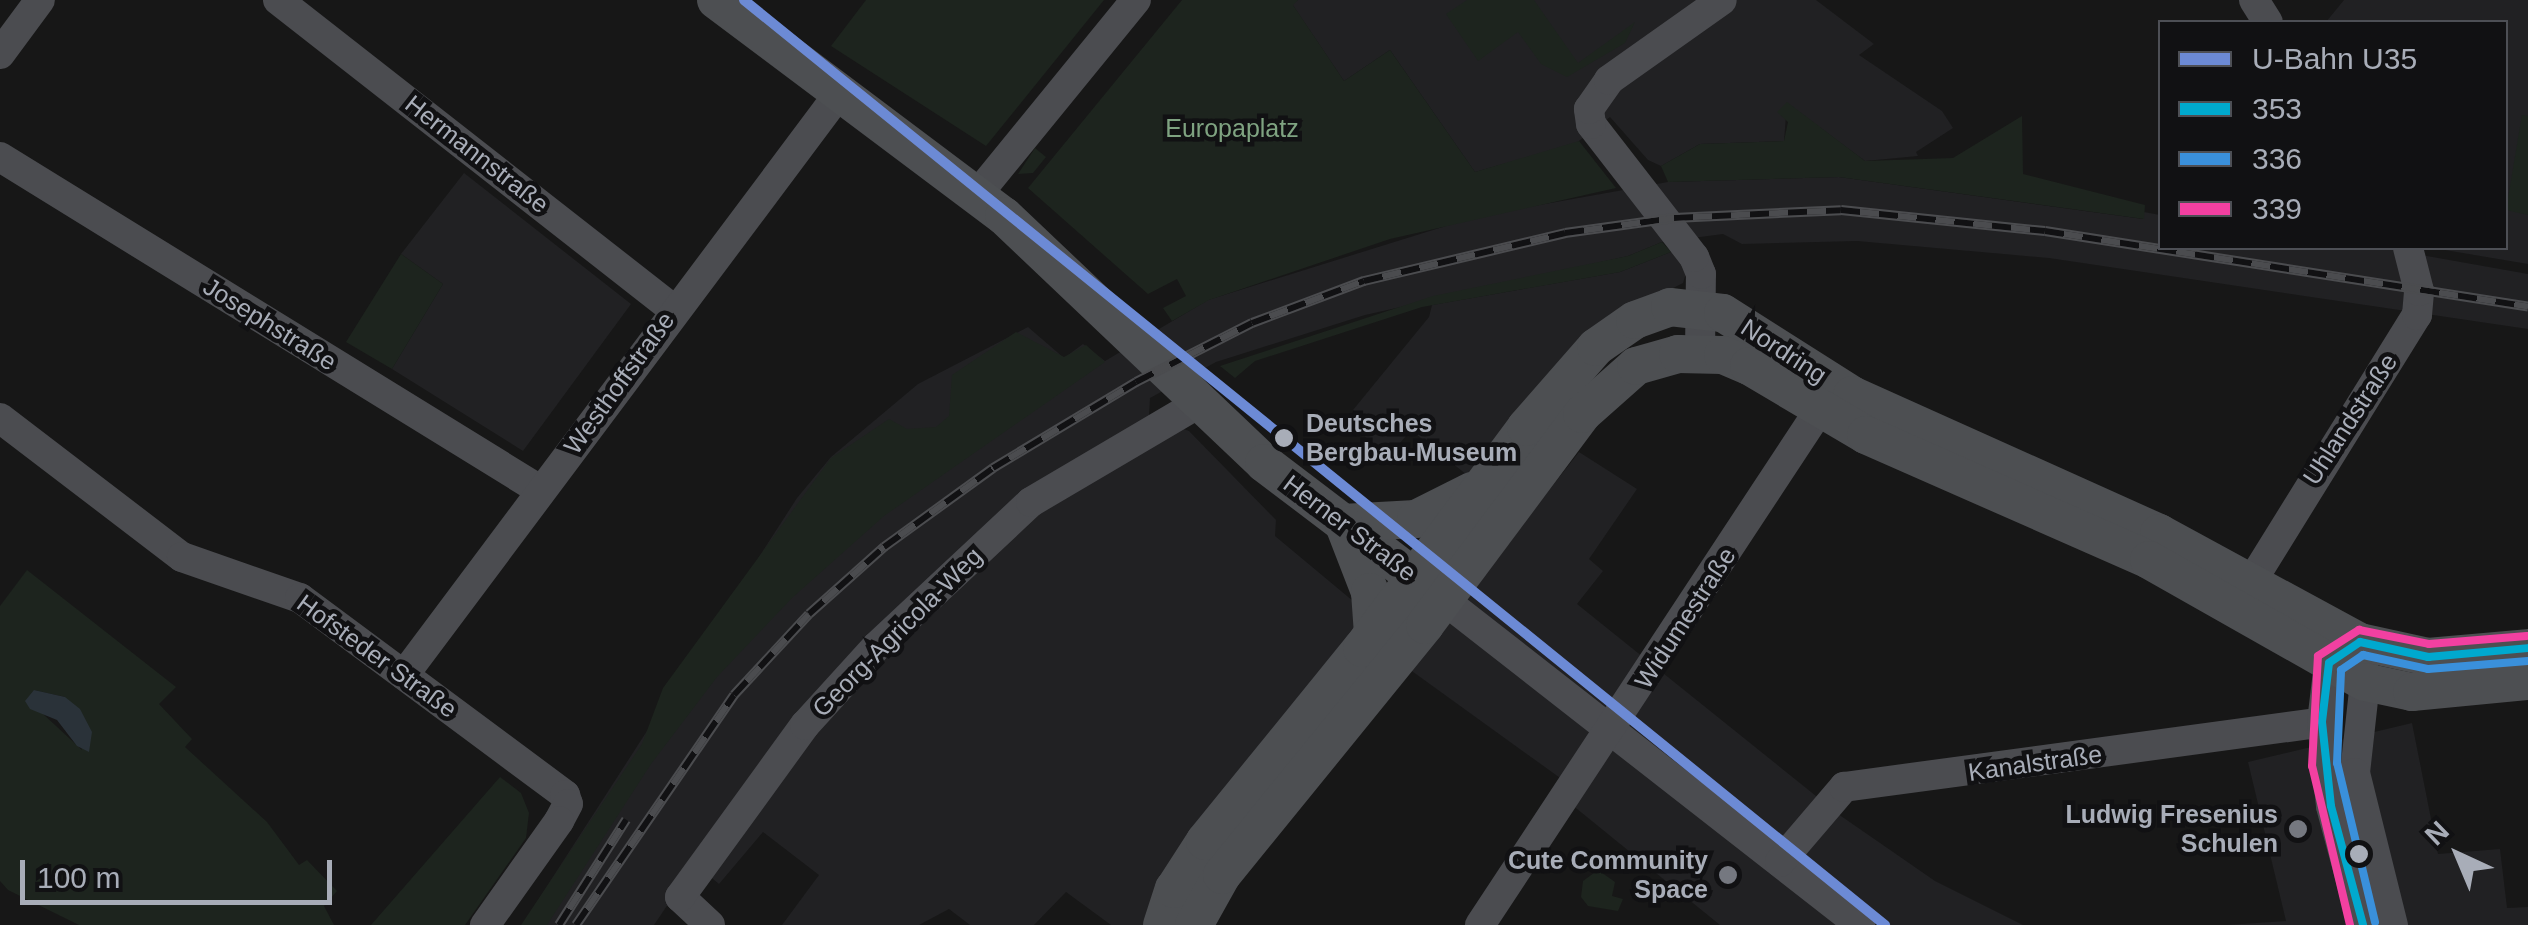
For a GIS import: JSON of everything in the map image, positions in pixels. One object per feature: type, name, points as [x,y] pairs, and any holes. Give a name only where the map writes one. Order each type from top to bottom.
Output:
[{"type":"main road","name":"Herner Straße","points":[[716,0],[1043,250],[1264,463],[1430,589]]},
{"type":"main road","name":"Nordring","points":[[1162,925],[1174,889],[1205,841],[1373,634],[1430,589],[1488,479],[1596,346],[1636,320],[1670,307],[1700,308],[1746,324],[1836,385],[1909,424],[2159,533],[2360,642],[2428,657],[2528,648]]},
{"type":"main road","name":"Nordring","points":[[1194,925],[1222,875],[1430,589],[1602,394],[1636,366],[1700,352],[1749,366],[1820,409],[2149,560],[2364,682],[2412,692],[2528,681]]},
{"type":"main road","points":[[1373,634],[1370,592],[1342,523],[1428,516],[1488,479]]},
{"type":"street","points":[[0,54],[40,0]]},
{"type":"street","name":"Hermannstraße","points":[[278,0],[673,309]]},
{"type":"street","points":[[976,196],[1136,0]]},
{"type":"street","points":[[1700,352],[1694,257],[1591,124],[1589,109],[1594,92],[1722,0]]},
{"type":"street","name":"Westhoffstraße","points":[[404,675],[673,309],[838,95]]},
{"type":"street","name":"Josephstraße","points":[[0,157],[540,490]]},
{"type":"street","name":"Uhlandstraße","points":[[2250,584],[2417,315],[2419,291],[2409,250]]},
{"type":"street","name":"Georg-Agricola-Weg","points":[[710,925],[680,898],[805,725],[876,647],[1031,502],[1201,402]]},
{"type":"street","name":"Widumestraße","points":[[1480,925],[1614,729],[1820,409]]},
{"type":"street","name":"Hofsteder Straße","points":[[0,418],[182,557],[300,598],[565,795],[568,804],[485,925]]},
{"type":"street","name":"Herner Straße","points":[[1430,589],[1860,925]]},
{"type":"street","points":[[2363,925],[2331,806],[2322,722],[2329,664],[2360,642],[2364,682],[2355,773],[2393,925]]},
{"type":"street","name":"Kanalstraße","points":[[1780,862],[1844,787],[2322,722]]},
{"type":"shaded area","points":[[1298,0],[1816,0],[1874,44],[1859,55],[1942,111],[1953,128],[1916,152],[1918,156],[1865,161],[1787,103],[1784,141],[1700,144],[1661,166],[1648,160],[1610,117],[1575,144],[1475,172],[1390,50],[1344,81],[1292,4]]},
{"type":"shaded area","points":[[2344,0],[2528,0],[2528,264],[2445,250],[2508,250],[2508,20],[2328,20]]},
{"type":"shaded area","points":[[464,173],[631,304],[523,451],[392,369],[443,284],[401,254]]},
{"type":"shaded area","points":[[1839,177],[2143,219],[2144,212],[2158,215],[2158,250],[2393,250],[2528,274],[2528,329],[2049,258],[1857,241],[1742,244],[1723,234],[1662,242],[1628,256],[1365,315],[1216,362],[1150,398],[1149,416],[1189,431],[1276,520],[1275,536],[1365,611],[1145,925],[1111,925],[1066,892],[1034,925],[970,925],[949,909],[919,925],[782,925],[819,875],[763,832],[719,884],[701,869],[687,876],[654,925],[522,925],[797,498],[831,457],[918,384],[1028,327],[1064,358],[1083,344],[1105,361],[1208,300],[1478,216],[1668,182]]},
{"type":"shaded area","points":[[1681,248],[1687,270],[1683,283],[1583,334],[1467,475],[1411,430],[1389,456],[1363,435],[1371,424],[1353,410],[1429,317],[1432,305],[1620,272]]},
{"type":"shaded area","points":[[1579,452],[1637,489],[1589,559],[1603,571],[1577,604],[1841,816],[1935,881],[2023,925],[1720,925],[1566,800],[1574,788],[1409,669]]},
{"type":"shaded area","points":[[34,690],[65,697],[80,709],[92,732],[89,752],[77,746],[57,720],[30,709],[25,701]]},
{"type":"shaded area","points":[[2412,723],[2438,854],[2500,849],[2507,908],[2528,907],[2528,925],[2226,925],[2286,921],[2248,762]]},
{"type":"green space","points":[[866,0],[1104,0],[986,146],[831,46]]},
{"type":"green space","name":"Europaplatz","points":[[1182,0],[1298,0],[1293,5],[1344,81],[1390,50],[1475,172],[1579,141],[1616,188],[1390,239],[1209,300],[1172,321],[1163,308],[1186,296],[1177,279],[1148,294],[1028,188]]},
{"type":"green space","points":[[1467,0],[1534,0],[1578,63],[1635,22],[1625,43],[1567,77],[1541,64],[1518,32],[1478,61],[1446,14]]},
{"type":"green space","points":[[1787,102],[1865,161],[1953,158],[2022,116],[2023,174],[2145,205],[2144,219],[1839,177],[1668,182],[1661,166],[1700,144],[1784,141],[1788,122],[1777,112]]},
{"type":"green space","points":[[2522,115],[2528,116],[2528,215],[2508,210]]},
{"type":"green space","points":[[1035,148],[1046,157],[1033,173],[1018,174]]},
{"type":"green space","points":[[1662,242],[1671,252],[1620,272],[1422,307],[1255,361],[1235,378],[1220,366],[1433,296],[1628,256]]},
{"type":"green space","points":[[401,254],[443,284],[392,369],[346,342]]},
{"type":"green space","points":[[1016,332],[1064,357],[1086,345],[1105,362],[884,516],[792,598],[717,677],[651,764],[547,925],[521,925],[642,744],[663,688],[831,458],[889,419],[907,429],[936,427],[949,416],[952,375]]},
{"type":"green space","points":[[27,570],[176,687],[159,704],[192,739],[185,747],[267,822],[299,865],[307,860],[337,891],[324,906],[334,925],[79,925],[8,890],[0,881],[0,606]],"holes":[[[34,690],[65,697],[82,750],[42,713]]]},
{"type":"green space","points":[[500,777],[521,793],[529,813],[526,838],[465,925],[371,925]]},
{"type":"green space","points":[[1598,870],[1615,882],[1612,896],[1623,899],[1618,911],[1588,906],[1581,897],[1583,881]]},
{"type":"railway","points":[[576,925],[734,695],[809,614],[884,547],[993,468],[1136,382],[1252,323],[1364,281],[1565,233],[1674,218],[1841,210],[2045,231],[2158,249]]},
{"type":"railway","points":[[2166,250],[2528,307]]},
{"type":"railway","points":[[559,925],[626,820]]},
{"type":"metro line","name":"U35","points":[[744,0],[1885,925]]},
{"type":"transit line","name":"339","points":[[2350,925],[2312,766],[2318,656],[2359,630],[2429,644],[2527,636]]},
{"type":"transit line","name":"353","points":[[2360,642],[2329,663],[2322,722],[2331,806],[2363,925]]},
{"type":"transit line","name":"353","points":[[2360,642],[2428,657],[2528,648]]},
{"type":"transit line","name":"336","points":[[2375,922],[2337,763],[2341,670],[2363,655],[2428,669],[2528,661]]},
{"type":"place","name":"Deutsches Bergbau-Museum","points":[[1284,438]]},
{"type":"place","name":"Ludwig Fresenius Schulen","points":[[2298,829]]},
{"type":"place","name":"Cute Community Space","points":[[1728,875]]}]
